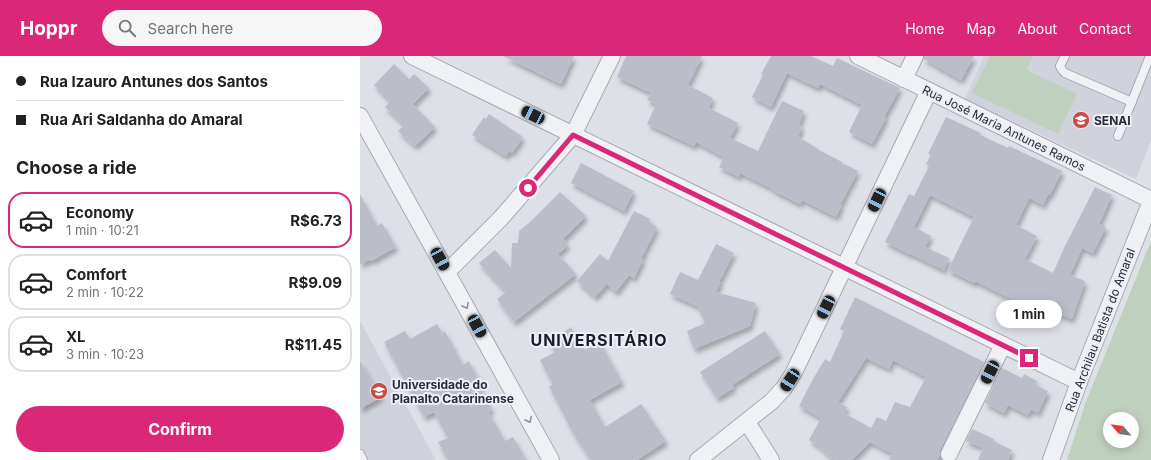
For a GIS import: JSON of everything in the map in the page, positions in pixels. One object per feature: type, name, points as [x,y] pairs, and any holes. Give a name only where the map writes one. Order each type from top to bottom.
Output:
[{"type":"street","points":[[412,56],[1079,382]]},
{"type":"street","points":[[447,272],[501,218],[573,135],[612,56]]},
{"type":"street","name":"Rua José Maria Antunes Ramos","points":[[858,56],[1151,201]]},
{"type":"street","points":[[904,79],[915,56]]},
{"type":"street","points":[[698,460],[771,402],[788,382],[845,268],[930,91]]},
{"type":"street","points":[[360,116],[551,460]]},
{"type":"street","name":"Rua Archilau Batista do Amaral","points":[[1051,460],[1079,382],[1151,201]]},
{"type":"street","points":[[949,454],[1004,345]]},
{"type":"street","points":[[747,422],[771,460]]},
{"type":"lane","points":[[1065,56],[1060,66],[1065,73],[1132,102]]},
{"type":"lane","points":[[1118,136],[1150,56]]},
{"type":"lane","points":[[360,454],[363,460]]},
{"type":"shaded area","name":"SENAI","points":[[984,56],[1151,56],[1151,141],[1136,179],[965,99]]},
{"type":"shaded area","name":"Universidade do Planalto Catarinense","points":[[360,321],[436,460],[360,460]]},
{"type":"green space","points":[[990,56],[1033,56],[1027,70],[1077,94],[1058,134],[972,93]]},
{"type":"green space","points":[[1151,241],[1151,460],[1067,460],[1085,404]]},
{"type":"building","points":[[503,56],[574,56],[561,84]]},
{"type":"building","points":[[626,56],[702,56],[688,85],[713,98],[709,108],[738,123],[730,138],[758,151],[782,101],[804,111],[799,125],[802,127],[798,137],[858,171],[840,205],[842,205],[836,217],[802,200],[800,204],[740,173],[739,177],[719,167],[724,157],[696,142],[694,146],[647,124],[656,104],[647,100],[651,93],[617,77]]},
{"type":"building","points":[[771,56],[811,56],[833,66],[837,58],[900,88],[884,117],[886,118],[872,144],[849,132],[862,105],[820,84],[818,88],[787,73],[771,107],[752,97],[763,75],[761,74]]},
{"type":"building","points":[[924,56],[974,56],[961,80],[924,59]]},
{"type":"building","points":[[394,64],[409,79],[414,74],[429,88],[413,104],[435,127],[415,146],[398,131],[404,125],[385,107],[390,101],[374,85]]},
{"type":"building","points":[[489,114],[523,137],[512,153],[509,151],[506,156],[472,135],[484,117],[486,119]]},
{"type":"building","points":[[946,117],[981,133],[980,135],[1008,148],[1009,146],[1062,171],[1050,195],[1048,195],[1043,205],[1029,198],[1016,225],[1037,236],[1025,259],[1053,273],[1095,187],[1112,195],[1099,224],[1106,227],[1093,253],[1082,248],[1070,275],[1085,281],[1072,319],[1039,307],[1036,313],[975,281],[974,283],[948,270],[974,217],[930,195],[914,227],[931,236],[925,247],[949,258],[944,270],[885,242],[909,194],[914,196],[929,166],[926,164],[931,155],[928,154]]},
{"type":"building","points":[[581,163],[634,191],[624,211],[571,183]]},
{"type":"building","points":[[560,192],[586,216],[563,239],[568,245],[558,254],[576,274],[514,322],[497,299],[506,292],[479,263],[495,250],[511,268],[512,243],[518,243],[519,231]]},
{"type":"building","points":[[360,194],[377,226],[382,223],[396,247],[371,261],[370,259],[360,265]]},
{"type":"building","points":[[634,211],[650,219],[649,222],[657,227],[641,259],[643,260],[634,278],[629,275],[616,292],[607,284],[595,297],[577,281],[600,254],[608,261]]},
{"type":"building","points":[[716,244],[734,253],[719,282],[721,282],[716,292],[756,303],[750,326],[694,349],[687,331],[705,323],[697,306],[670,294],[680,272],[698,280]]},
{"type":"building","points":[[855,297],[984,362],[940,450],[940,455],[937,460],[889,460],[893,454],[870,442],[852,460],[834,460],[809,440],[821,418],[799,406],[825,359],[830,362],[844,331],[840,329]],"holes":[[[866,358],[889,369],[893,360],[926,377],[910,407],[895,402],[886,421],[877,417],[871,428],[844,413],[847,407],[838,402]]]},
{"type":"building","points":[[437,324],[442,333],[445,331],[463,365],[469,361],[482,387],[480,388],[492,410],[488,412],[505,441],[513,437],[526,460],[448,460],[438,442],[448,438],[434,412],[424,417],[384,342],[405,331],[410,339]]},
{"type":"building","points":[[571,327],[585,350],[599,340],[622,382],[590,400],[605,427],[641,404],[666,441],[637,460],[591,460],[576,438],[549,387],[553,384],[540,360],[555,352],[549,342]]},
{"type":"building","points":[[765,331],[780,354],[732,385],[734,388],[717,398],[700,372]]},
{"type":"building","points":[[360,361],[381,397],[360,409]]},
{"type":"building","points":[[1002,368],[1022,378],[1024,374],[1037,381],[1035,385],[1048,391],[1038,413],[1031,409],[1028,415],[1008,405],[1004,413],[985,403]]},
{"type":"building","points":[[972,429],[994,439],[993,441],[1012,450],[1008,460],[978,460],[983,448],[966,441]]},
{"type":"place","name":"SENAI","points":[[1081,120]]},
{"type":"place","name":"Universidade do Planalto Catarinense","points":[[379,391]]},
{"type":"district","name":"UNIVERSITÁRIO","points":[[599,340]]},
{"type":"route","points":[[528,188],[573,135],[1029,358]]}]
